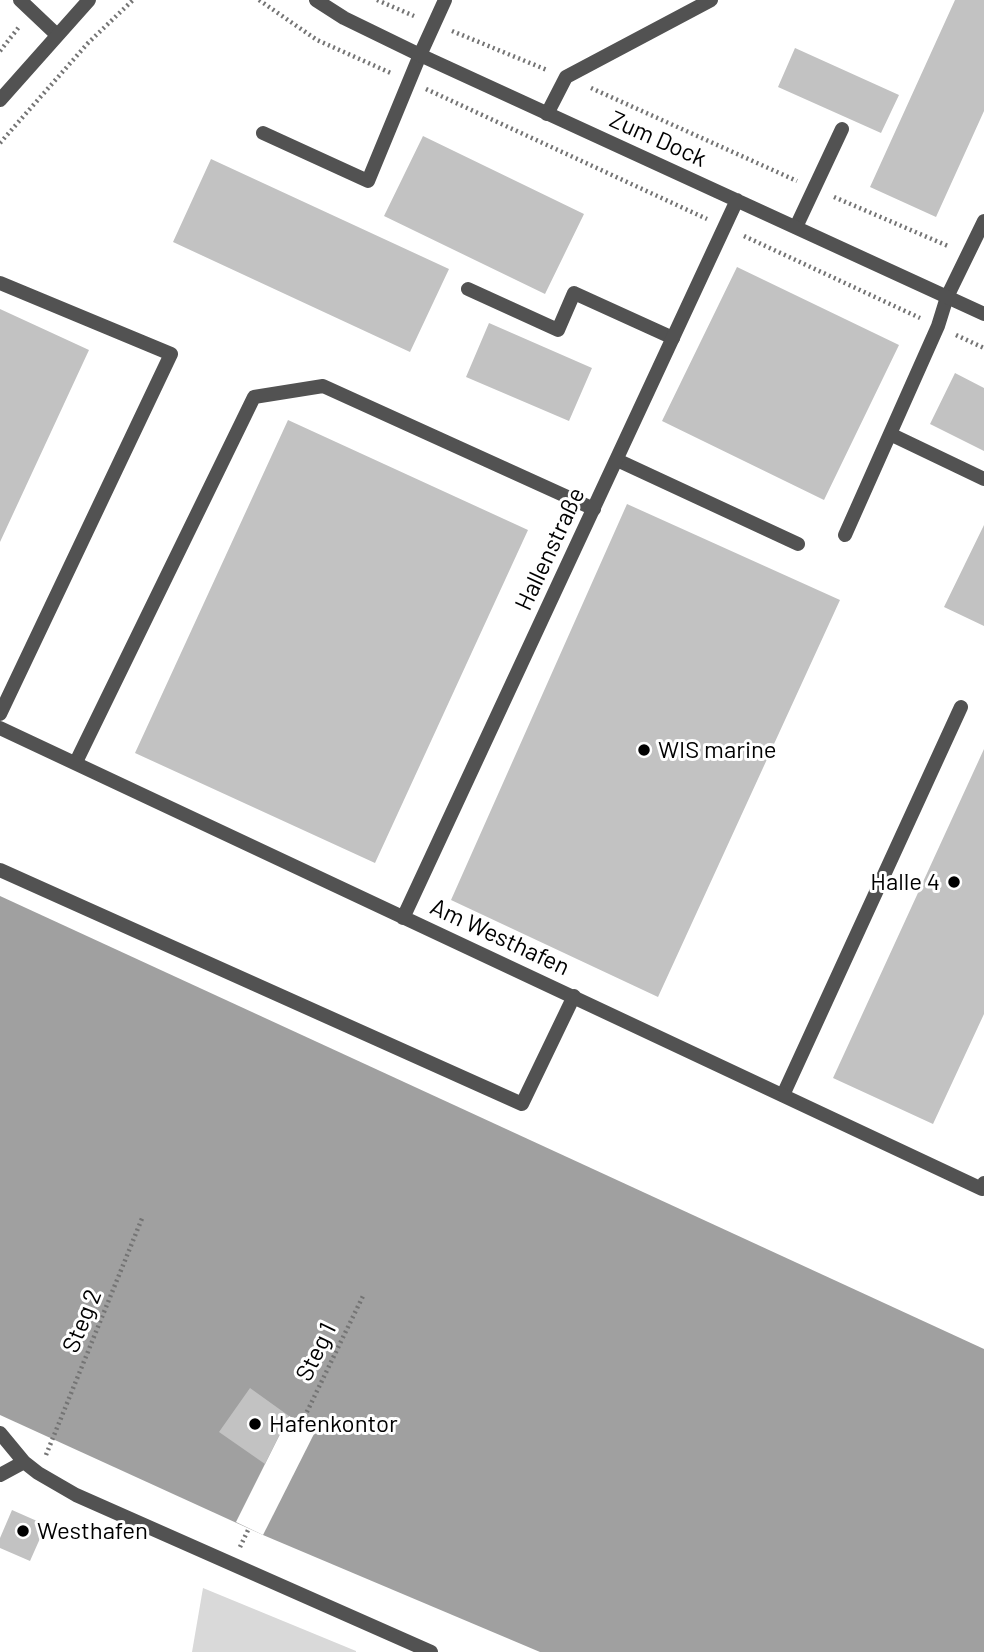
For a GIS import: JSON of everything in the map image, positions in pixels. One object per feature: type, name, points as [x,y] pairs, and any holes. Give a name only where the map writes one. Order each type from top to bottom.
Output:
[{"type":"street","points":[[20,0],[57,34]]},
{"type":"street","points":[[0,100],[89,0]]},
{"type":"street","name":"Zum Dock","points":[[316,0],[344,18],[420,55],[984,314]]},
{"type":"street","points":[[263,133],[368,181],[445,0]]},
{"type":"street","points":[[547,114],[566,77],[711,0]]},
{"type":"street","points":[[796,227],[842,129]]},
{"type":"street","name":"Hallenstraße","points":[[402,918],[737,200]]},
{"type":"street","points":[[845,535],[938,327],[947,297],[984,221]]},
{"type":"street","points":[[0,283],[171,354],[0,714]]},
{"type":"street","points":[[468,289],[558,330],[574,293],[673,338]]},
{"type":"street","points":[[76,762],[254,397],[323,386],[594,509]]},
{"type":"street","points":[[890,434],[984,479]]},
{"type":"street","points":[[617,460],[798,544]]},
{"type":"street","points":[[783,1095],[961,707]]},
{"type":"street","name":"Am Westhafen","points":[[0,728],[983,1187]]},
{"type":"street","points":[[0,870],[522,1104],[573,996]]},
{"type":"street","points":[[0,1433],[24,1462],[76,1494],[431,1652]]},
{"type":"street","points":[[0,1475],[24,1462]]},
{"type":"path","points":[[0,144],[88,43],[133,0]]},
{"type":"path","points":[[259,0],[317,40],[984,348]]},
{"type":"path","points":[[377,0],[566,77],[814,189],[968,254]]},
{"type":"path","name":"Steg 2","points":[[52,1439],[143,1216]]},
{"type":"path","name":"Steg 1","points":[[302,1422],[363,1296]]},
{"type":"shaded area","points":[[0,896],[984,1349],[984,1652],[540,1652],[263,1535],[0,1415]]},
{"type":"shaded area","points":[[203,1588],[356,1651],[356,1652],[192,1652]]},
{"type":"pier","points":[[289,1416],[316,1430],[263,1535],[236,1522]]},
{"type":"building","points":[[955,0],[984,0],[984,111],[936,217],[870,187]]},
{"type":"building","points":[[795,48],[899,95],[881,133],[778,87]]},
{"type":"building","points":[[423,136],[584,214],[545,294],[384,216]]},
{"type":"building","points":[[211,159],[449,269],[410,352],[173,242]]},
{"type":"building","points":[[737,267],[899,345],[824,500],[662,421]]},
{"type":"building","points":[[0,309],[89,350],[0,542]]},
{"type":"building","points":[[489,323],[592,368],[569,421],[466,377]]},
{"type":"building","points":[[955,373],[984,388],[984,451],[930,424]]},
{"type":"building","points":[[288,420],[528,530],[375,863],[135,753]]},
{"type":"building","name":"WIS marine","points":[[627,504],[840,600],[658,997],[451,900]]},
{"type":"building","points":[[984,525],[984,626],[944,607]]},
{"type":"building","name":"Halle 4","points":[[984,749],[984,1014],[933,1124],[833,1078]]},
{"type":"building","name":"Hafenkontor","points":[[250,1388],[289,1416],[265,1464],[219,1432]]},
{"type":"building","name":"Westhafen","points":[[12,1510],[46,1525],[30,1561],[0,1548],[0,1538]]},
{"type":"place","name":"WIS marine","points":[[644,750]]},
{"type":"place","name":"Halle 4","points":[[954,882]]},
{"type":"place","name":"Hafenkontor","points":[[255,1424]]},
{"type":"place","name":"Westhafen","points":[[23,1531]]}]
